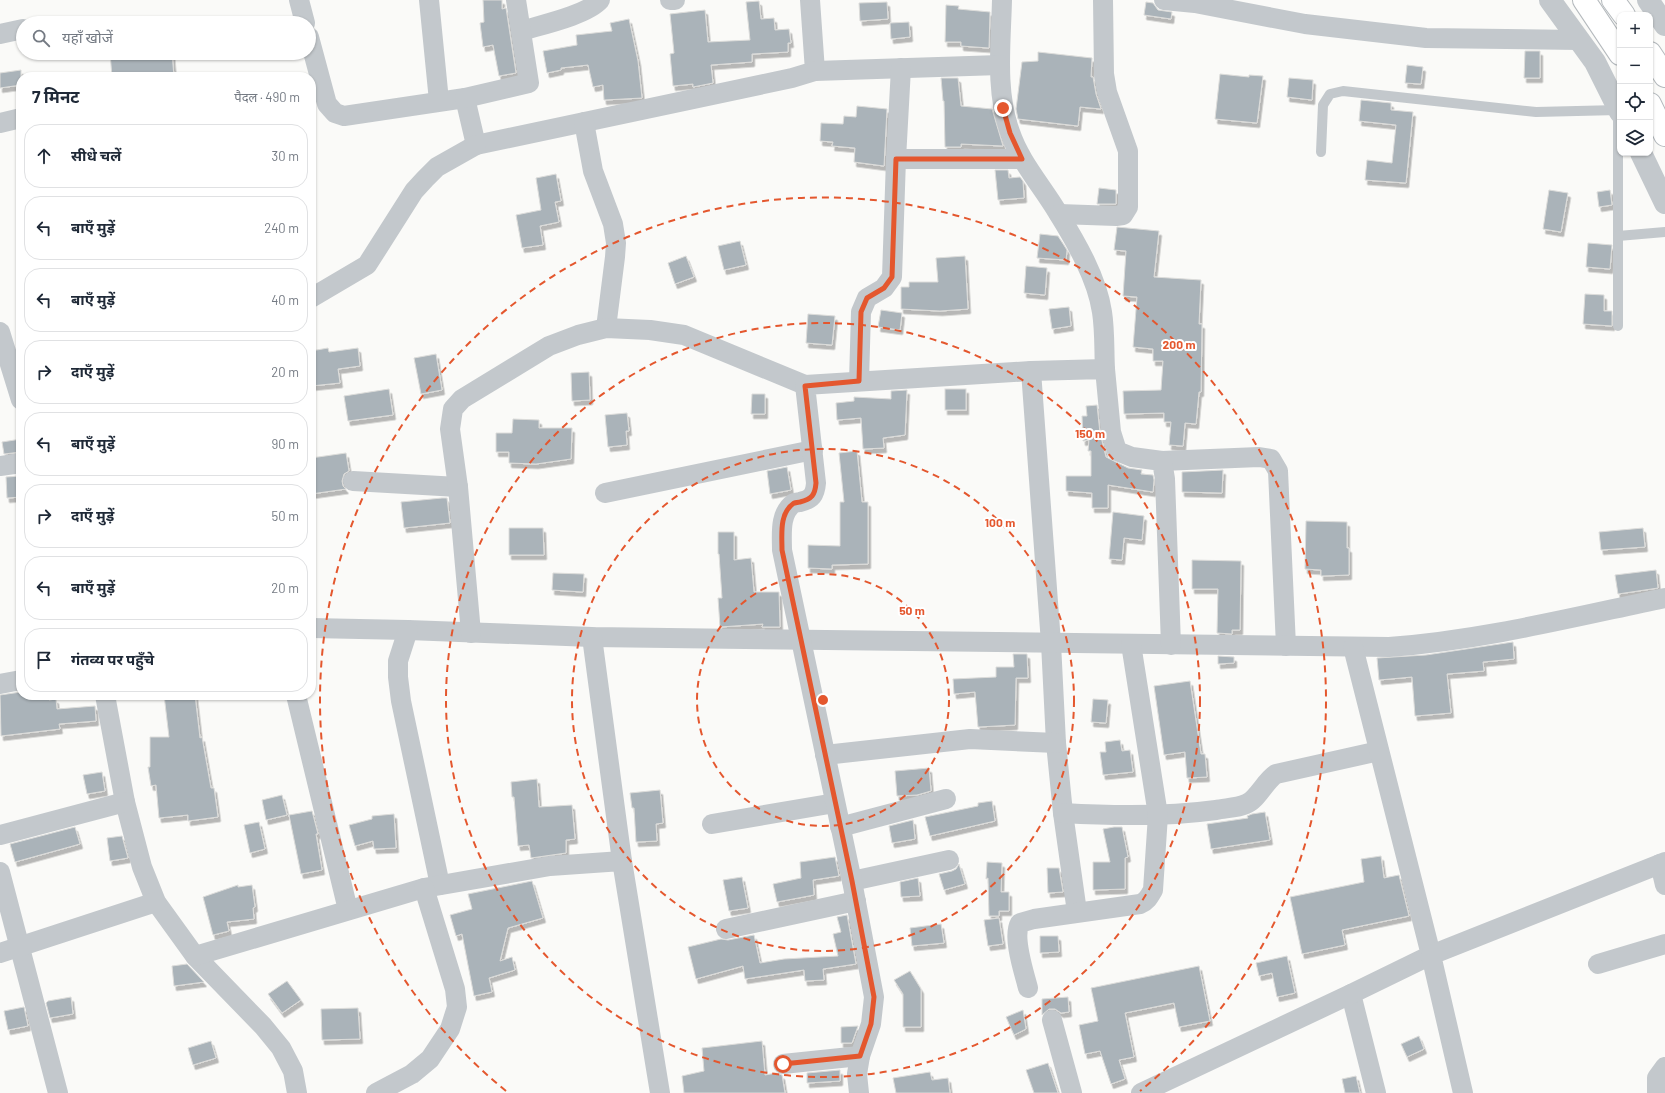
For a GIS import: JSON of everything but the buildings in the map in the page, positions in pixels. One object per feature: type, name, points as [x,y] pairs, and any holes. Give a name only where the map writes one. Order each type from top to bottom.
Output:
[{"type":"highway","points":[[1584,0],[1617,50]]},
{"type":"highway","points":[[1613,0],[1622,12]]},
{"type":"highway","points":[[1653,58],[1665,76]]},
{"type":"highway","points":[[1653,110],[1665,135]]},
{"type":"street","points":[[299,0],[303,16]]},
{"type":"street","points":[[429,0],[439,101]]},
{"type":"street","points":[[315,60],[327,104],[335,113],[344,116],[465,98],[529,83],[516,0]]},
{"type":"street","points":[[670,0],[675,0]]},
{"type":"street","points":[[810,0],[815,71]]},
{"type":"street","points":[[1002,0],[1000,65],[1003,108],[1010,133],[1022,159],[1059,214],[1096,285],[1102,312],[1105,369],[1111,432],[1117,451],[1132,457],[1162,461],[1259,457],[1271,459],[1278,471],[1286,646]]},
{"type":"street","points":[[1059,214],[1116,216],[1123,215],[1128,207],[1128,151],[1107,92],[1104,74],[1103,0]]},
{"type":"street","points":[[1164,0],[1195,1],[1306,24],[1426,38],[1579,40]]},
{"type":"street","points":[[1550,0],[1595,62],[1617,106]]},
{"type":"street","points":[[1648,0],[1665,25]]},
{"type":"street","points":[[521,31],[564,18],[596,2]]},
{"type":"street","points":[[0,34],[16,31]]},
{"type":"street","points":[[316,295],[367,265],[414,191],[437,167],[476,145],[792,78],[815,71],[1000,65]]},
{"type":"street","points":[[859,381],[861,312],[867,298],[884,288],[892,277],[901,68]]},
{"type":"street","points":[[465,98],[476,145]]},
{"type":"street","points":[[0,123],[16,119]]},
{"type":"street","points":[[584,122],[593,171],[613,224],[616,243],[606,328]]},
{"type":"street","points":[[1642,156],[1665,204]]},
{"type":"street","points":[[896,159],[1022,159]]},
{"type":"street","points":[[471,632],[458,487],[450,429],[453,409],[462,399],[549,346],[578,335],[606,328],[650,330],[684,335],[805,386],[859,381],[1031,371],[1105,369]]},
{"type":"street","points":[[0,332],[16,384]]},
{"type":"street","points":[[1031,371],[1051,643],[1056,743],[1063,812],[1077,912]]},
{"type":"street","points":[[805,386],[813,450],[816,483],[815,494],[809,500],[794,503],[785,513],[782,525],[782,550],[852,881],[874,997],[871,1024],[860,1056],[857,1074],[859,1093]]},
{"type":"street","points":[[605,493],[813,450]]},
{"type":"street","points":[[1162,461],[1165,480],[1171,645]]},
{"type":"street","points":[[0,466],[16,464]]},
{"type":"street","points":[[353,481],[458,487]]},
{"type":"street","points":[[316,628],[592,637],[1389,647],[1418,645],[1494,634],[1665,598]]},
{"type":"street","points":[[376,1093],[412,1074],[430,1059],[450,1028],[457,1007],[455,989],[432,886],[401,701],[398,661],[408,630]]},
{"type":"street","points":[[592,637],[622,861],[660,1093]]},
{"type":"street","points":[[1028,988],[1017,938],[1020,923],[1034,919],[1077,912],[1140,904],[1146,902],[1153,890],[1158,815],[1131,644]]},
{"type":"street","points":[[1353,647],[1463,1093]]},
{"type":"street","points":[[0,684],[16,681]]},
{"type":"street","points":[[107,700],[125,802],[142,867],[156,902],[195,956],[263,1026],[281,1048],[293,1071],[297,1093]]},
{"type":"street","points":[[297,700],[348,910]]},
{"type":"street","points":[[825,755],[970,739],[1056,743]]},
{"type":"street","points":[[1063,812],[1119,816],[1158,815],[1193,813],[1241,806],[1250,802],[1268,780],[1276,774],[1379,752]]},
{"type":"street","points":[[840,827],[946,800]]},
{"type":"street","points":[[0,835],[125,802]]},
{"type":"street","points":[[712,824],[835,803]]},
{"type":"street","points":[[852,881],[949,860]]},
{"type":"street","points":[[195,956],[432,886],[550,866],[622,861]]},
{"type":"street","points":[[1141,1093],[1430,955],[1662,863],[1665,885]]},
{"type":"street","points":[[0,872],[58,1093]]},
{"type":"street","points":[[726,929],[856,901]]},
{"type":"street","points":[[0,953],[156,902]]},
{"type":"street","points":[[1598,964],[1665,944]]},
{"type":"street","points":[[1351,994],[1376,1093]]},
{"type":"street","points":[[1052,1020],[1072,1093]]},
{"type":"street","points":[[783,1064],[860,1056]]},
{"type":"street","points":[[1657,1093],[1657,1078],[1665,1067]]},
{"type":"lane","points":[[1321,152],[1323,105],[1330,94],[1343,91],[1536,112],[1618,110],[1618,326]]},
{"type":"lane","points":[[1618,236],[1665,232]]},
{"type":"route","points":[[783,1064],[860,1056],[871,1024],[874,997],[852,881],[782,550],[782,525],[785,513],[794,503],[809,500],[815,494],[816,483],[813,450],[805,386],[859,381],[861,312],[867,298],[884,288],[892,277],[896,159],[1022,159],[1010,133],[1003,108]]}]
